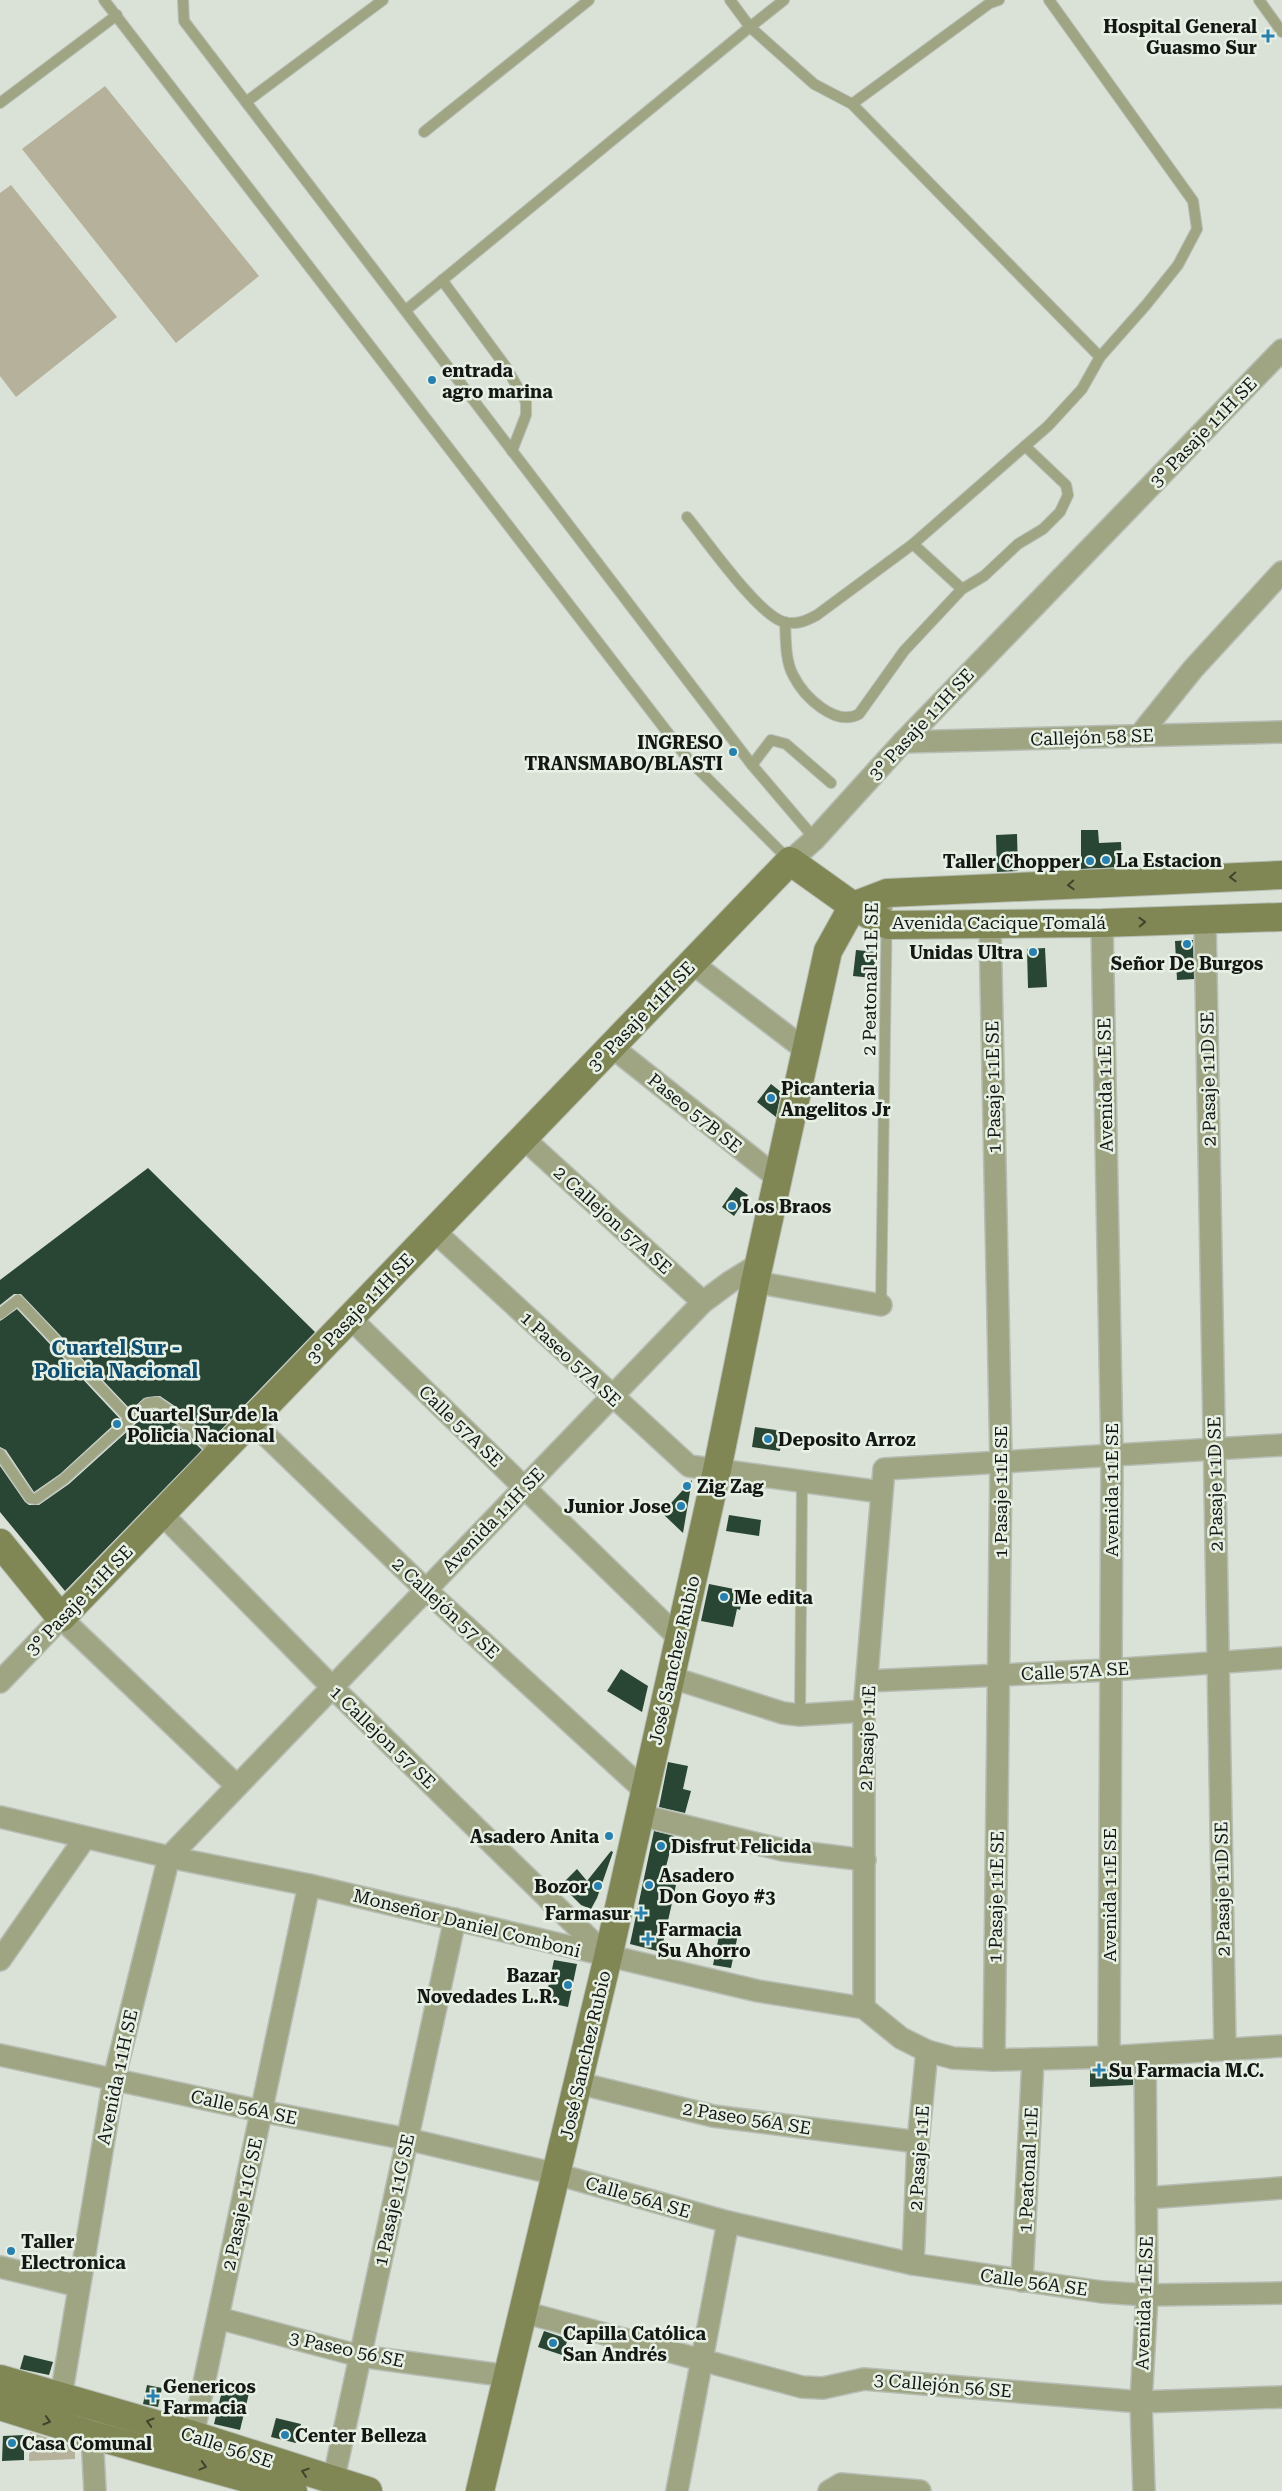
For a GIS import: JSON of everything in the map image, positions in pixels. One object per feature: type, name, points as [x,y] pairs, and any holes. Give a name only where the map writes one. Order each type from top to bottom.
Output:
[{"type":"main road","points":[[790,861],[853,906]]},
{"type":"main road","name":"3° Pasaje 11H SE","points":[[61,1618],[790,861]]},
{"type":"main road","name":"Avenida Cacique Tomalá","points":[[853,906],[887,893],[1282,875]]},
{"type":"main road","name":"Avenida Cacique Tomalá","points":[[853,906],[888,924],[1102,923],[1282,917]]},
{"type":"main road","name":"José Sanchez Rubio","points":[[480,2491],[643,1803],[717,1470],[757,1273],[828,951],[853,906]]},
{"type":"main road","points":[[0,1543],[61,1618]]},
{"type":"main road","name":"Calle 56 SE","points":[[0,2379],[193,2435],[333,2482],[368,2491]]},
{"type":"main road","name":"Calle 56 SE","points":[[0,2406],[238,2483],[293,2491]]},
{"type":"street","name":"3° Pasaje 11H SE","points":[[790,861],[815,839],[902,742],[1282,350]]},
{"type":"street","points":[[1139,736],[1193,669],[1282,572]]},
{"type":"street","name":"Callejón 58 SE","points":[[902,742],[1282,732]]},
{"type":"street","name":"2 Pasaje 11D SE","points":[[1205,920],[1225,2049]]},
{"type":"street","name":"Avenida 11E SE","points":[[1102,923],[1112,1456],[1109,1670],[1108,2057]]},
{"type":"street","name":"1 Pasaje 11E SE","points":[[990,924],[1001,1461],[994,2060]]},
{"type":"street","points":[[692,963],[807,1051]]},
{"type":"street","name":"Paseo 57B SE","points":[[612,1047],[779,1180]]},
{"type":"street","name":"2 Callejon 57A SE","points":[[523,1138],[703,1302]]},
{"type":"street","name":"1 Paseo 57A SE","points":[[434,1231],[611,1397],[689,1466],[881,1492]]},
{"type":"street","points":[[757,1273],[881,1305]]},
{"type":"street","name":"Avenida 11H SE","points":[[61,2397],[114,2079],[169,1857],[703,1302],[730,1282],[757,1273]]},
{"type":"street","name":"Calle 57A SE","points":[[350,1318],[679,1638]]},
{"type":"street","name":"2 Callejón 57 SE","points":[[251,1421],[643,1803],[783,1850],[865,1860]]},
{"type":"street","points":[[1001,1461],[1282,1445]]},
{"type":"street","name":"2 Pasaje 11E","points":[[864,2008],[864,1711],[868,1681],[884,1469],[1001,1461]]},
{"type":"street","name":"1 Callejon 57 SE","points":[[162,1514],[332,1687],[608,1957]]},
{"type":"street","name":"3° Pasaje 11H SE","points":[[0,1682],[61,1618]]},
{"type":"street","points":[[61,1618],[237,1786]]},
{"type":"street","name":"Calle 57A SE","points":[[868,1681],[1109,1670],[1282,1658]]},
{"type":"street","points":[[670,1678],[783,1713],[800,1715],[864,1711]]},
{"type":"street","name":"Monseñor Daniel Comboni","points":[[0,1817],[169,1857],[309,1885],[758,1991],[864,2008],[901,2038],[927,2051],[953,2058],[994,2060],[1108,2057],[1282,2046]]},
{"type":"street","points":[[4,1947],[85,1838]]},
{"type":"street","name":"2 Pasaje 11G SE","points":[[193,2435],[309,1885]]},
{"type":"street","name":"1 Pasaje 11G SE","points":[[333,2482],[455,1919]]},
{"type":"street","name":"2 Pasaje 11E","points":[[913,2264],[918,2142],[927,2051]]},
{"type":"street","name":"Calle 56A SE","points":[[0,2055],[261,2111],[407,2139],[556,2174],[728,2222],[913,2264],[1102,2292],[1147,2295],[1282,2293]]},
{"type":"street","name":"Avenida 11E SE","points":[[1144,2491],[1141,2402],[1147,2295],[1145,2055]]},
{"type":"street","name":"1 Peatonal 11E","points":[[1022,2281],[1033,2059]]},
{"type":"street","name":"2 Paseo 56A SE","points":[[578,2083],[713,2116],[918,2142]]},
{"type":"street","points":[[1146,2198],[1282,2188]]},
{"type":"street","points":[[677,2491],[728,2222]]},
{"type":"street","points":[[0,2267],[79,2286]]},
{"type":"street","name":"3 Callejón 56 SE","points":[[523,2312],[802,2387],[823,2388],[864,2379],[1141,2402],[1282,2397]]},
{"type":"street","name":"3 Paseo 56 SE","points":[[218,2318],[360,2356],[508,2376]]},
{"type":"street","points":[[92,2435],[95,2491]]},
{"type":"street","points":[[835,2488],[920,2491]]},
{"type":"lane","points":[[104,0],[688,759],[790,861]]},
{"type":"lane","points":[[183,0],[184,20],[752,765],[815,839]]},
{"type":"lane","points":[[246,102],[382,0]]},
{"type":"lane","points":[[424,132],[589,0]]},
{"type":"lane","points":[[730,0],[750,27],[814,84],[852,104],[1100,357]]},
{"type":"lane","points":[[406,310],[784,0]]},
{"type":"lane","points":[[852,104],[990,3],[999,0]]},
{"type":"lane","points":[[687,517],[755,601],[775,618],[785,622],[802,623],[817,615],[913,544],[1048,426],[1082,389],[1100,357],[1178,265],[1197,229],[1193,201],[1049,0]]},
{"type":"lane","points":[[1259,0],[1282,32]]},
{"type":"lane","points":[[0,103],[117,16]]},
{"type":"lane","points":[[442,280],[506,367],[526,402],[526,415],[512,451]]},
{"type":"lane","points":[[785,622],[787,655],[793,675],[814,700],[834,716],[851,718],[860,714],[904,651],[962,589],[984,576],[1018,544],[1043,529],[1060,512],[1068,495],[1066,485],[1025,446]]},
{"type":"lane","points":[[913,544],[962,589]]},
{"type":"lane","points":[[752,765],[772,740],[778,740],[786,744],[831,783]]},
{"type":"lane","name":"2 Peatonal 11E SE","points":[[881,1305],[887,893]]},
{"type":"lane","points":[[0,1314],[18,1300],[130,1419]]},
{"type":"lane","points":[[0,1454],[30,1498],[36,1499],[64,1479],[148,1403],[157,1402],[177,1416],[218,1456]]},
{"type":"lane","points":[[800,1715],[802,1482]]},
{"type":"shaded area","points":[[105,86],[259,276],[176,343],[22,149]]},
{"type":"shaded area","points":[[11,185],[117,317],[16,397],[0,376],[0,193]]},
{"type":"shaded area","points":[[30,2432],[75,2447],[75,2459],[29,2461]]},
{"type":"building","points":[[1081,830],[1098,830],[1099,843],[1121,842],[1122,867],[1081,869]]},
{"type":"building","points":[[1017,834],[1018,871],[997,872],[996,835]]},
{"type":"building","points":[[1193,940],[1194,979],[1177,980],[1175,941]]},
{"type":"building","points":[[1045,948],[1047,987],[1028,988],[1027,949]]},
{"type":"building","points":[[856,950],[876,952],[873,978],[853,976]]},
{"type":"building","name":"Picanteria Angelitos Jr","points":[[771,1084],[781,1092],[776,1117],[757,1102]]},
{"type":"building","points":[[148,1168],[315,1332],[211,1440],[182,1411],[160,1396],[144,1398],[131,1410],[21,1294],[14,1294],[0,1305],[0,1280]]},
{"type":"building","name":"Los Braos","points":[[736,1187],[748,1195],[734,1216],[722,1207]]},
{"type":"building","points":[[17,1309],[120,1419],[60,1474],[34,1492],[6,1450],[0,1447],[0,1321]]},
{"type":"building","points":[[155,1409],[173,1421],[202,1450],[65,1591],[0,1512],[0,1466],[25,1502],[29,1505],[39,1505],[69,1484],[151,1410]]},
{"type":"building","name":"Deposito Arroz","points":[[755,1427],[783,1431],[780,1451],[752,1447]]},
{"type":"building","points":[[692,1480],[683,1533],[662,1513]]},
{"type":"building","points":[[729,1515],[761,1520],[759,1536],[726,1531]]},
{"type":"building","points":[[709,1584],[744,1591],[740,1610],[737,1609],[733,1627],[701,1621]]},
{"type":"building","points":[[621,1669],[648,1686],[642,1712],[607,1691]]},
{"type":"building","points":[[668,1762],[688,1766],[683,1789],[691,1791],[685,1813],[659,1807]]},
{"type":"building","points":[[654,1831],[674,1836],[662,1882],[676,1885],[661,1952],[630,1944]]},
{"type":"building","points":[[611,1851],[613,1852],[597,1898],[591,1909],[581,1905],[561,1885],[577,1869],[587,1881]]},
{"type":"building","points":[[720,1931],[738,1934],[731,1968],[713,1965]]},
{"type":"building","points":[[554,1960],[577,1964],[568,2007],[545,2002]]},
{"type":"building","points":[[1130,2068],[1133,2071],[1133,2085],[1090,2087],[1090,2070]]},
{"type":"building","name":"Capilla Católica San Andrés","points":[[544,2331],[568,2339],[562,2355],[538,2347]]},
{"type":"building","points":[[24,2355],[53,2362],[49,2375],[20,2369]]},
{"type":"building","name":"Genericos Farmacia","points":[[147,2385],[162,2388],[158,2407],[143,2404]]},
{"type":"building","points":[[223,2387],[249,2393],[240,2430],[214,2424]]},
{"type":"building","points":[[276,2418],[301,2424],[296,2443],[271,2437]]},
{"type":"building","name":"Casa Comunal","points":[[24,2435],[24,2460],[2,2461],[3,2436]]},
{"type":"place","name":"Hospital General Guasmo Sur","points":[[1268,36]]},
{"type":"place","name":"entrada agro marina","points":[[432,380]]},
{"type":"place","name":"INGRESO TRANSMABO/BLASTI","points":[[733,752]]},
{"type":"place","name":"La Estacion","points":[[1106,860]]},
{"type":"place","name":"Taller Chopper","points":[[1090,861]]},
{"type":"place","name":"Señor De Burgos","points":[[1187,944]]},
{"type":"place","name":"Unidas Ultra","points":[[1033,952]]},
{"type":"place","name":"Picanteria Angelitos Jr","points":[[771,1098]]},
{"type":"place","name":"Los Braos","points":[[732,1206]]},
{"type":"place","name":"Cuartel Sur de la Policia Nacional","points":[[117,1424]]},
{"type":"place","name":"Deposito Arroz","points":[[768,1439]]},
{"type":"place","name":"Zig Zag","points":[[687,1486]]},
{"type":"place","name":"Junior Jose","points":[[681,1506]]},
{"type":"place","name":"Me edita","points":[[724,1597]]},
{"type":"place","name":"Asadero Anita","points":[[609,1836]]},
{"type":"place","name":"Disfrut Felicida","points":[[661,1846]]},
{"type":"place","name":"Asadero Don Goyo #3","points":[[649,1885]]},
{"type":"place","name":"Bozor","points":[[598,1886]]},
{"type":"place","name":"Farmasur","points":[[641,1913]]},
{"type":"place","name":"Farmacia Su Ahorro","points":[[648,1939]]},
{"type":"place","name":"Bazar Novedades L.R.","points":[[568,1985]]},
{"type":"place","name":"Su Farmacia M.C.","points":[[1099,2070]]},
{"type":"place","name":"Taller Electronica","points":[[11,2251]]},
{"type":"place","name":"Capilla Católica San Andrés","points":[[553,2343]]},
{"type":"place","name":"Genericos Farmacia","points":[[153,2396]]},
{"type":"place","name":"Center Belleza","points":[[285,2435]]},
{"type":"place","name":"Casa Comunal","points":[[12,2443]]},
{"type":"district","name":"Cuartel Sur - Policia Nacional","points":[[116,1360]]}]
